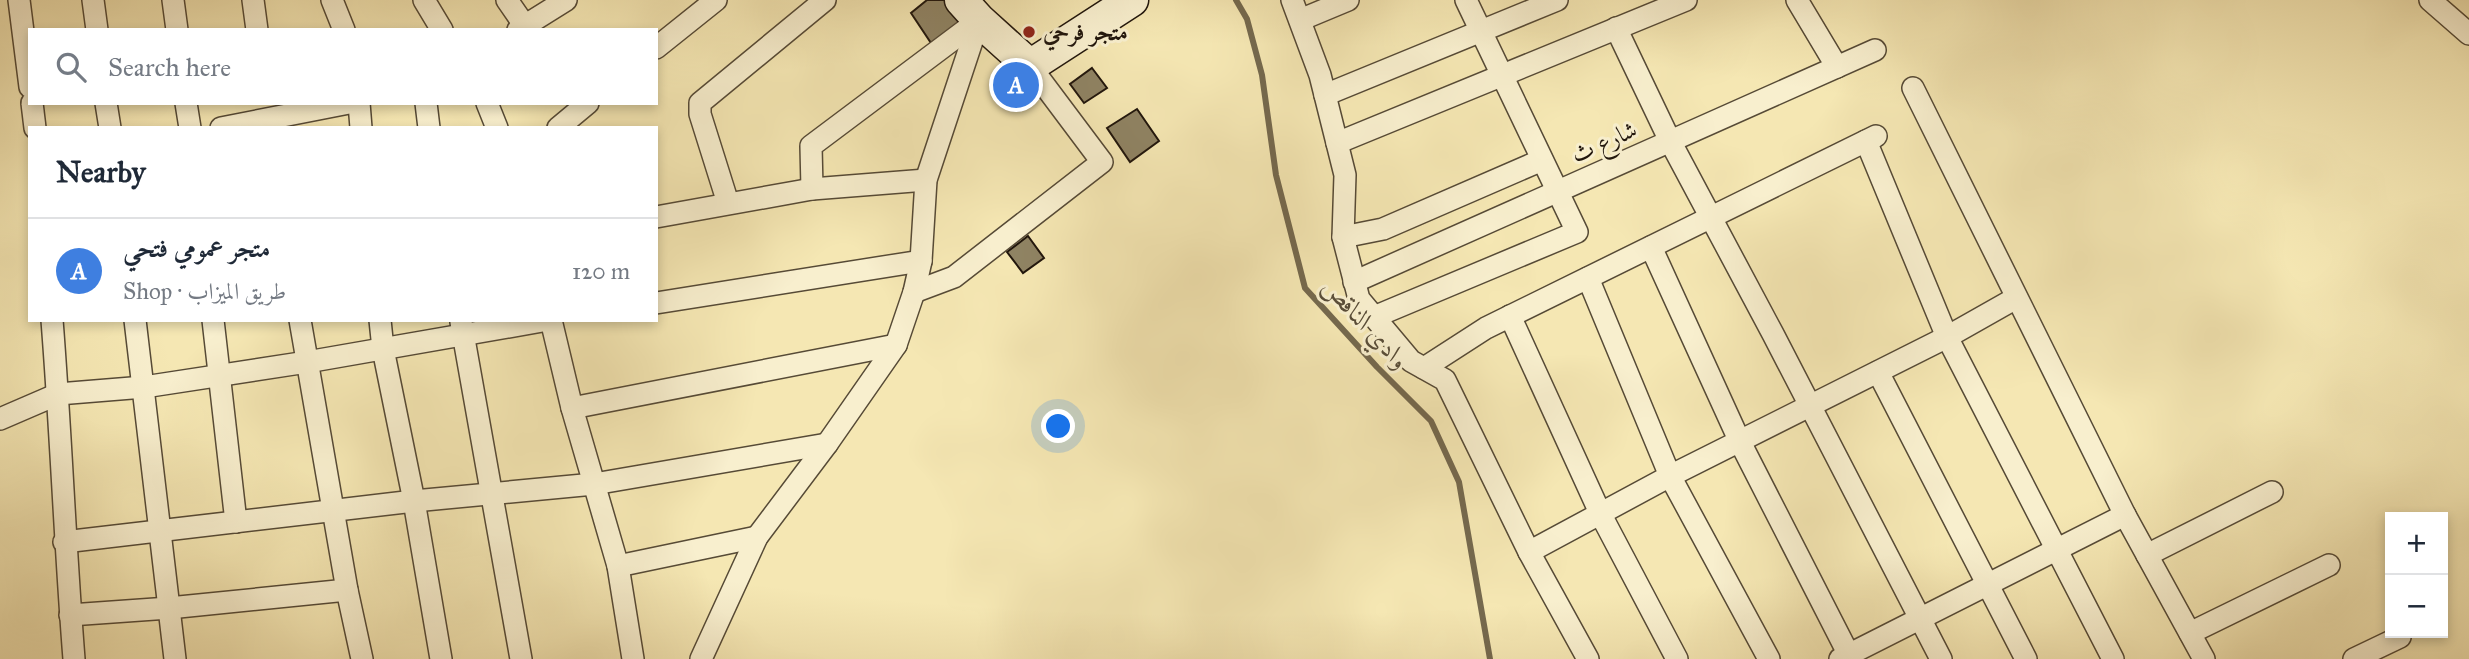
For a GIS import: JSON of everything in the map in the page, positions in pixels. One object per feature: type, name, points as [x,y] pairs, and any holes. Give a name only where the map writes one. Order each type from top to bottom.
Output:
[{"type":"street","points":[[19,0],[28,71]]},
{"type":"street","points":[[93,0],[97,28]]},
{"type":"street","points":[[173,0],[177,28]]},
{"type":"street","points":[[253,0],[257,28]]},
{"type":"street","points":[[332,0],[343,28]]},
{"type":"street","points":[[424,0],[441,28]]},
{"type":"street","points":[[507,0],[522,28],[566,0]]},
{"type":"street","points":[[658,46],[716,0]]},
{"type":"street","points":[[728,203],[700,114],[700,103],[825,0]]},
{"type":"street","points":[[1030,66],[1132,0]]},
{"type":"street","points":[[1292,0],[1325,95],[1345,175],[1343,237],[1359,299],[1411,361],[1445,380],[1529,552],[1588,659]]},
{"type":"street","points":[[1300,20],[1348,0]]},
{"type":"street","points":[[1374,317],[1577,232],[1466,0]]},
{"type":"street","points":[[1325,95],[1557,0]]},
{"type":"street","points":[[1797,0],[1837,67]]},
{"type":"street","points":[[2430,0],[2469,34]]},
{"type":"street","points":[[1337,142],[1677,2]]},
{"type":"street","points":[[812,189],[811,146],[970,10]]},
{"type":"street","points":[[914,292],[954,277],[1102,162],[1030,66],[970,10]]},
{"type":"street","points":[[701,659],[757,537],[827,444],[896,345],[914,292],[920,261],[926,180],[970,10]]},
{"type":"street","points":[[1616,28],[1670,141],[1941,659]]},
{"type":"street","name":"شارع ث","points":[[1354,282],[1875,50]]},
{"type":"street","points":[[1913,89],[2125,515],[2204,659]]},
{"type":"street","points":[[32,105],[35,126]]},
{"type":"street","points":[[106,105],[110,126]]},
{"type":"street","points":[[186,105],[190,126]]},
{"type":"street","points":[[229,126],[268,116],[337,105]]},
{"type":"street","points":[[359,105],[361,126]]},
{"type":"street","points":[[426,105],[429,126]]},
{"type":"street","points":[[488,105],[496,126]]},
{"type":"street","points":[[560,126],[586,105]]},
{"type":"street","points":[[1424,368],[1486,328],[1872,138],[1947,337],[2054,550],[2113,659]]},
{"type":"street","points":[[1343,237],[1383,229],[1542,160]]},
{"type":"street","points":[[658,216],[812,189],[926,180]]},
{"type":"street","points":[[1651,247],[1740,442],[1847,657],[2125,515]]},
{"type":"street","points":[[658,303],[920,261]]},
{"type":"street","points":[[1588,278],[1670,476],[1769,659]]},
{"type":"street","points":[[1529,552],[1670,476],[1947,337],[2016,298]]},
{"type":"street","points":[[1510,316],[1601,515],[1677,659]]},
{"type":"street","points":[[52,322],[64,542],[74,659]]},
{"type":"street","points":[[135,322],[175,659]]},
{"type":"street","points":[[212,322],[236,522]]},
{"type":"street","points":[[300,322],[347,590],[362,659]]},
{"type":"street","points":[[380,322],[441,659]]},
{"type":"street","points":[[0,419],[58,394],[144,387],[307,362],[383,349],[462,327],[524,322]]},
{"type":"street","points":[[550,322],[618,566],[633,659]]},
{"type":"street","points":[[462,327],[521,659]]},
{"type":"street","points":[[572,408],[896,345]]},
{"type":"street","points":[[1878,372],[2026,659]]},
{"type":"street","points":[[64,542],[414,501],[594,484],[827,444]]},
{"type":"street","points":[[2147,555],[2272,492]]},
{"type":"street","points":[[618,566],[757,537]]},
{"type":"street","points":[[2190,633],[2329,565]]},
{"type":"street","points":[[70,615],[347,590]]},
{"type":"street","points":[[2354,659],[2398,638]]},
{"type":"building","points":[[927,0],[957,0],[971,17],[933,46],[911,13]]},
{"type":"building","points":[[1092,68],[1107,88],[1084,103],[1070,84]]},
{"type":"building","points":[[1137,109],[1159,141],[1130,162],[1107,128]]},
{"type":"building","points":[[1028,236],[1044,258],[1023,273],[1007,252]]},
{"type":"waterway","name":"وادي الناقص","points":[[1236,0],[1247,19],[1262,75],[1276,175],[1305,288],[1431,421],[1459,482],[1490,659]]},
{"type":"place","name":"متجر فرحي","points":[[1029,32]]},
{"type":"place","name":"متجر عمومي فتحي","points":[[1016,85]]}]
